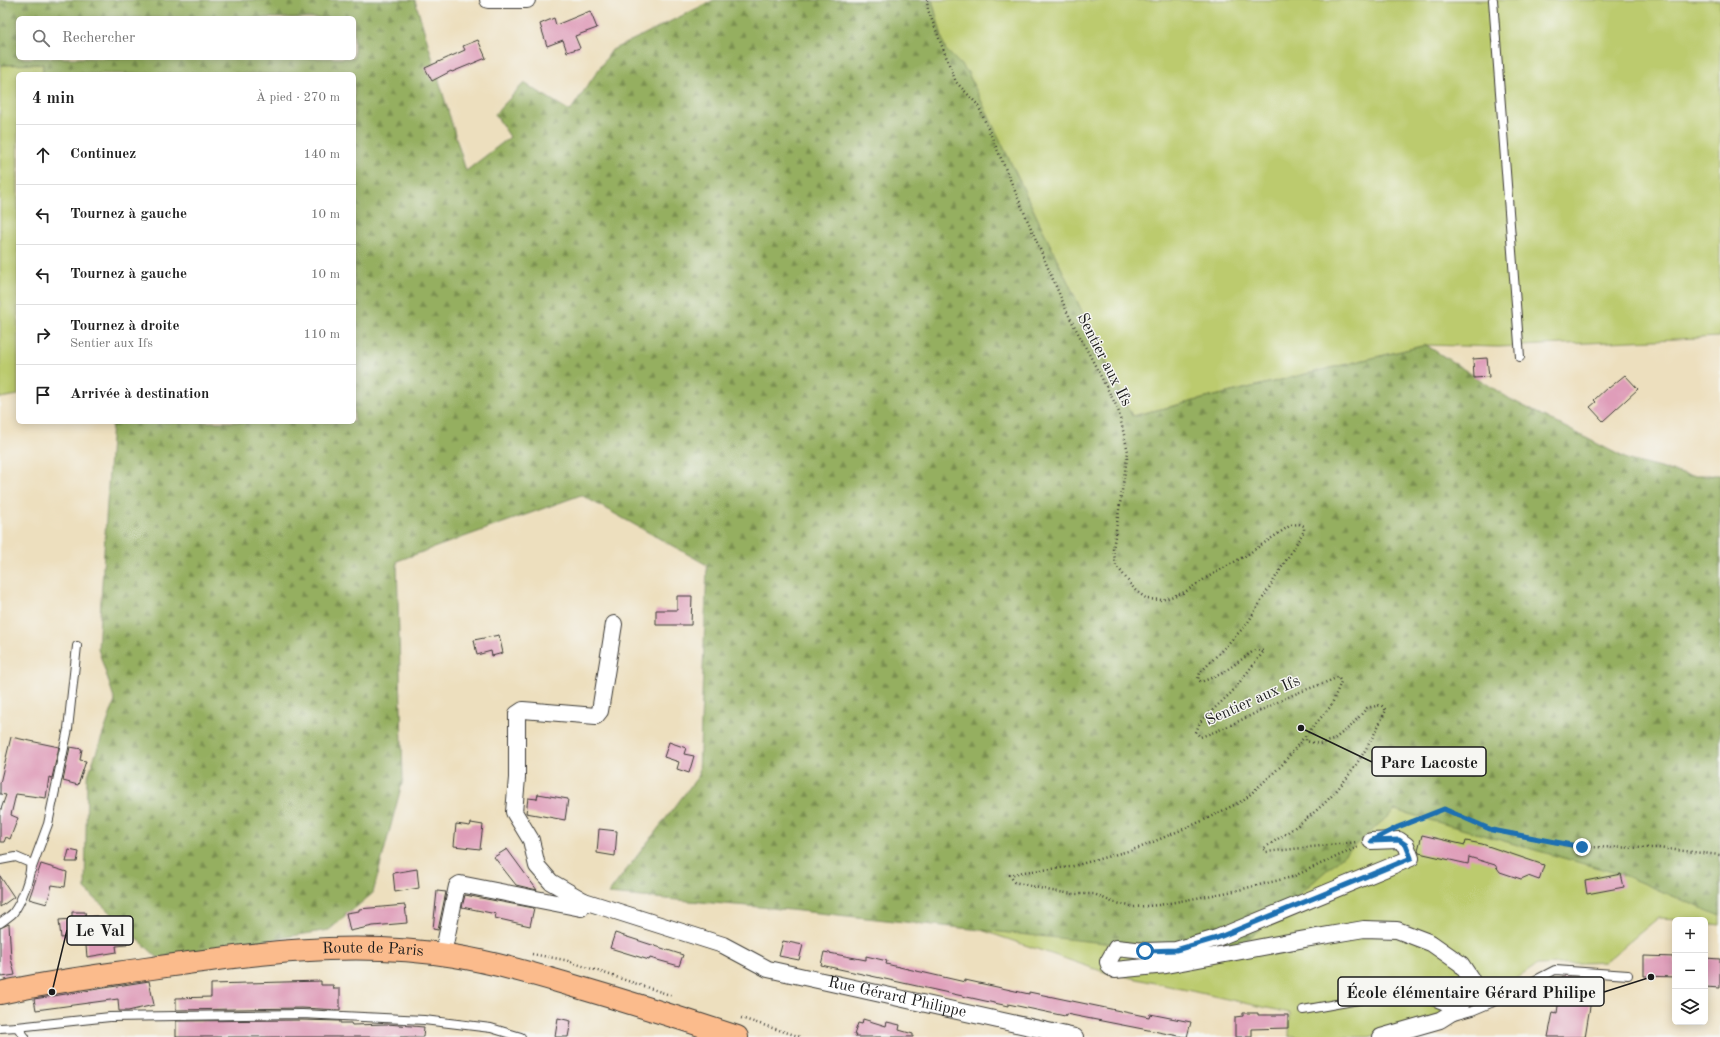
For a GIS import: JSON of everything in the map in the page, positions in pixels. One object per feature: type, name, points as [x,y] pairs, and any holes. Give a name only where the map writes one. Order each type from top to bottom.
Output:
[{"type":"main road","name":"Route de Paris","points":[[0,993],[172,965],[306,949],[385,950],[442,954],[525,971],[697,1028],[737,1037]]},
{"type":"street","points":[[488,0],[527,0]]},
{"type":"street","name":"Rue Gérard Philippe","points":[[614,624],[600,711],[596,716],[523,710],[517,714],[517,778],[514,812],[531,840],[536,866],[551,882],[584,901],[723,945],[768,968],[1075,1037]]},
{"type":"street","points":[[1371,841],[1399,840],[1406,845],[1411,858],[1217,938],[1176,950],[1145,951],[1116,948],[1108,962],[1110,967],[1115,970],[1166,965],[1364,929],[1397,930],[1431,943],[1462,964],[1471,979],[1469,991],[1458,1008],[1440,1020],[1381,1037]]},
{"type":"street","points":[[442,954],[456,886],[460,884],[581,908],[584,901]]},
{"type":"lane","points":[[1493,0],[1520,357]]},
{"type":"lane","points":[[0,923],[13,913],[22,895],[48,824],[68,729],[77,646]]},
{"type":"lane","points":[[0,860],[16,857],[30,863],[31,870]]},
{"type":"lane","points":[[1440,1020],[1472,1011],[1491,1003],[1555,970],[1628,975]]},
{"type":"lane","points":[[1303,1010],[1397,993],[1435,1002],[1455,1010]]},
{"type":"lane","points":[[0,1028],[110,1017],[302,1014],[424,1020],[491,1028],[522,1037]]},
{"type":"lane","points":[[17,1026],[25,1037]]},
{"type":"path","name":"Sentier aux Ifs","points":[[927,0],[928,10],[956,82],[978,105],[1067,312],[1118,409],[1128,452],[1113,549],[1116,565],[1135,590],[1141,595],[1147,599],[1162,600],[1185,592],[1290,526],[1299,524],[1304,526],[1304,531],[1247,624],[1200,673],[1198,679],[1200,682],[1221,674],[1255,650],[1264,651],[1232,692],[1200,722],[1196,732],[1200,737],[1219,731],[1295,694],[1338,678],[1341,682],[1331,706],[1306,735]]},
{"type":"path","points":[[1306,735],[1306,741],[1319,744],[1333,740],[1351,726],[1367,708],[1380,705],[1386,710],[1359,759],[1344,781],[1319,808],[1263,849],[1266,852],[1371,841]]},
{"type":"path","points":[[1306,735],[1281,766],[1244,800],[1202,821],[1139,848],[1070,867],[1023,872],[1010,875],[1014,882],[1052,891],[1074,894],[1094,894],[1112,902],[1134,907],[1159,905],[1234,891],[1292,877],[1371,841]]},
{"type":"path","points":[[1398,827],[1444,809],[1492,830],[1582,847],[1658,848],[1720,854]]},
{"type":"green space","points":[[0,0],[415,0],[466,171],[510,137],[495,114],[524,83],[570,111],[612,50],[714,0],[932,0],[945,49],[967,71],[1132,416],[1426,345],[1510,399],[1629,460],[1687,475],[1720,475],[1720,916],[1623,875],[1395,810],[1229,956],[771,908],[608,894],[699,775],[707,565],[581,495],[397,561],[403,780],[373,893],[329,930],[158,958],[85,889],[87,778],[115,701],[98,649],[112,424],[356,424],[356,72],[43,72],[43,64],[0,65]]},
{"type":"green space","points":[[932,0],[1720,0],[1720,337],[1498,347],[1426,345],[1132,416],[967,72],[945,49]]},
{"type":"green space","points":[[43,64],[43,72],[16,72],[16,395],[0,398],[0,65]]},
{"type":"green space","points":[[1155,681],[1720,877],[1720,925],[1708,923],[1708,917],[1658,918],[1605,962],[1537,965],[1476,1006],[1369,1037],[1289,1037],[1290,1013],[1101,971],[949,919]]},
{"type":"building","points":[[590,11],[597,28],[575,36],[580,48],[567,52],[563,40],[547,46],[540,24],[554,18],[556,25]]},
{"type":"building","points":[[478,40],[486,58],[452,72],[451,71],[432,81],[425,68],[465,50],[463,46]]},
{"type":"building","points":[[1487,358],[1489,377],[1474,378],[1473,359]]},
{"type":"building","points":[[1625,375],[1638,389],[1603,421],[1590,407],[1596,402],[1594,400],[1608,387],[1609,388]]},
{"type":"building","points":[[677,596],[692,596],[691,625],[656,625],[656,610],[677,610]]},
{"type":"building","points":[[499,635],[503,653],[492,656],[491,651],[477,655],[474,640]]},
{"type":"building","points":[[11,737],[59,747],[52,778],[49,777],[46,798],[16,794],[11,815],[18,818],[10,839],[6,837],[4,842],[0,842],[0,812],[6,795],[0,794],[0,783]]},
{"type":"building","points":[[669,742],[686,748],[684,754],[694,756],[689,773],[677,769],[679,762],[664,757]]},
{"type":"building","points":[[70,747],[82,749],[80,760],[86,761],[78,785],[63,781]]},
{"type":"building","points":[[538,794],[568,799],[565,820],[526,813],[528,798],[537,799]]},
{"type":"building","points":[[471,823],[483,825],[480,849],[454,846],[456,824],[470,826]]},
{"type":"building","points":[[599,829],[617,831],[615,856],[597,853]]},
{"type":"building","points":[[1422,835],[1465,845],[1466,841],[1482,844],[1544,865],[1539,880],[1528,876],[1521,879],[1500,872],[1495,865],[1469,857],[1468,864],[1419,853],[1418,850]]},
{"type":"building","points":[[507,849],[537,890],[516,885],[494,857]]},
{"type":"building","points":[[69,850],[79,852],[77,862],[66,862]]},
{"type":"building","points":[[41,864],[67,872],[65,887],[52,885],[47,904],[29,899]]},
{"type":"building","points":[[417,869],[419,888],[395,892],[393,873]]},
{"type":"building","points":[[1621,874],[1624,887],[1587,894],[1585,881]]},
{"type":"building","points":[[0,876],[14,897],[0,907]]},
{"type":"building","points":[[437,891],[446,892],[438,930],[433,929]]},
{"type":"building","points":[[465,895],[534,908],[530,926],[495,918],[496,914],[462,907]]},
{"type":"building","points":[[405,905],[407,923],[373,926],[350,931],[346,913],[359,911],[359,909]]},
{"type":"building","points":[[72,912],[85,912],[86,917],[98,916],[99,929],[117,927],[117,931],[126,930],[127,945],[116,946],[117,952],[87,957],[85,935],[61,938],[59,920],[72,919]]},
{"type":"building","points":[[9,924],[11,959],[15,975],[2,977],[0,972],[0,928]]},
{"type":"building","points":[[615,933],[683,955],[679,966],[650,958],[649,960],[610,948]]},
{"type":"building","points":[[783,941],[803,945],[799,960],[779,956]]},
{"type":"building","points":[[824,952],[866,960],[866,956],[887,961],[886,964],[965,982],[965,980],[1029,994],[1029,992],[1149,1017],[1150,1014],[1191,1022],[1187,1037],[1184,1037],[1066,1014],[1065,1016],[1008,1004],[1008,1006],[821,965]]},
{"type":"building","points":[[1644,956],[1672,957],[1672,977],[1644,976]]},
{"type":"building","points":[[1708,958],[1720,959],[1720,988],[1708,987]]},
{"type":"building","points":[[1562,977],[1594,982],[1585,1037],[1548,1037],[1553,1012],[1557,1013]]},
{"type":"building","points":[[149,981],[154,1005],[128,1011],[119,1011],[118,999],[36,1010],[34,999]]},
{"type":"building","points":[[321,981],[321,985],[333,985],[334,989],[340,989],[340,1010],[302,1008],[176,1010],[176,998],[211,997],[211,984]]},
{"type":"building","points":[[1243,1013],[1258,1013],[1258,1015],[1288,1015],[1288,1028],[1252,1029],[1252,1037],[1235,1037],[1235,1017],[1243,1016]]},
{"type":"building","points":[[558,1018],[571,1021],[568,1037],[555,1037]]},
{"type":"building","points":[[863,1019],[886,1026],[887,1022],[900,1025],[899,1030],[913,1034],[913,1037],[855,1037],[856,1035],[854,1035],[858,1023],[862,1024]]},
{"type":"building","points":[[176,1021],[340,1021],[340,1023],[351,1023],[352,1025],[387,1024],[424,1027],[423,1037],[176,1037]]},
{"type":"place","name":"Parc Lacoste","points":[[1301,728]]},
{"type":"place","name":"École élémentaire Gérard Philipe","points":[[1651,977]]},
{"type":"place","name":"Le Val","points":[[52,992]]},
{"type":"route","points":[[1145,951],[1176,950],[1217,938],[1411,858],[1406,845],[1399,840],[1371,841],[1398,827],[1444,809],[1492,830],[1582,847]]}]
